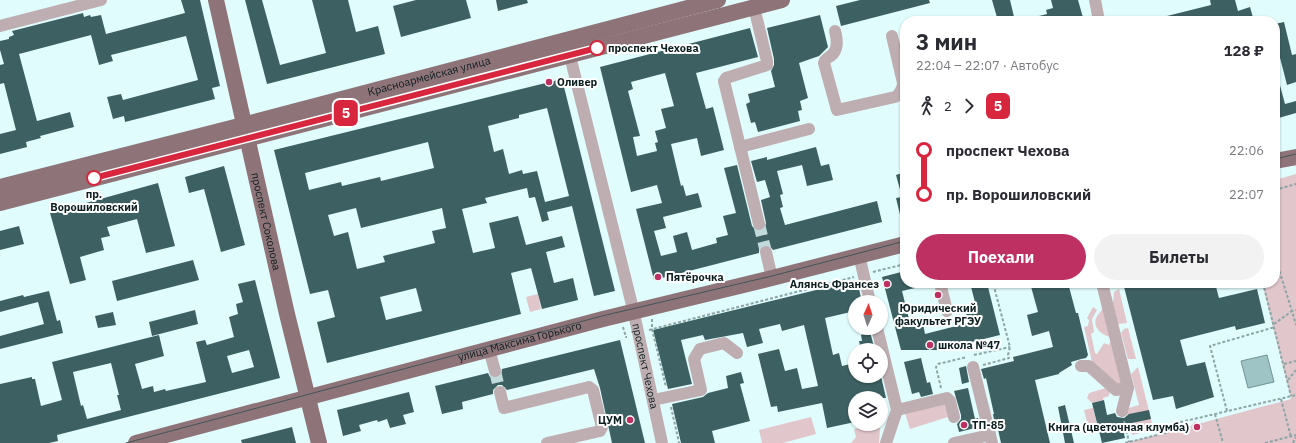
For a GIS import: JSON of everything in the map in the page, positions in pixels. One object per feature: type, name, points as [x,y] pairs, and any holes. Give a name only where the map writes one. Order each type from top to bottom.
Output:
[{"type":"main road","name":"проспект Соколова","points":[[216,0],[245,132],[319,443]]},
{"type":"main road","name":"Красноармейская улица","points":[[0,203],[245,132],[718,0]]},
{"type":"main road","name":"Красноармейская улица","points":[[0,187],[245,132],[570,56],[782,0]]},
{"type":"main road","points":[[1280,161],[1296,156]]},
{"type":"main road","name":"улица Максима Горького","points":[[136,443],[633,311],[651,308],[900,245]]},
{"type":"street","points":[[0,26],[102,0]]},
{"type":"street","points":[[1094,0],[1099,16]]},
{"type":"street","points":[[754,7],[767,65],[726,78],[724,81],[759,224]]},
{"type":"street","points":[[835,31],[837,41],[834,55],[826,59],[824,64],[837,110],[894,97],[900,92]]},
{"type":"street","points":[[892,36],[900,69]]},
{"type":"street","name":"проспект Чехова","points":[[570,56],[633,311],[662,443]]},
{"type":"street","points":[[740,147],[809,129]]},
{"type":"street","points":[[766,252],[772,278]]},
{"type":"street","points":[[859,255],[868,295]]},
{"type":"street","points":[[941,288],[947,311]]},
{"type":"street","points":[[1103,288],[1128,388],[1122,411]]},
{"type":"street","points":[[879,335],[897,410],[886,443]]},
{"type":"street","points":[[653,400],[701,390],[694,359],[700,350],[724,343],[737,353]]},
{"type":"street","points":[[490,349],[495,371]]},
{"type":"street","points":[[1081,366],[1089,366],[1116,390],[1128,388]]},
{"type":"street","points":[[954,443],[991,439],[973,367]]},
{"type":"street","points":[[500,392],[504,408],[590,387],[593,390],[602,427],[600,431],[547,443]]},
{"type":"street","points":[[897,410],[947,398],[950,401],[954,417]]},
{"type":"path","points":[[1280,189],[1296,184]]},
{"type":"path","points":[[652,329],[900,265]]},
{"type":"path","points":[[1280,273],[1295,316],[1296,325]]},
{"type":"path","points":[[973,367],[1009,358],[1008,355],[1010,347],[994,288]]},
{"type":"path","points":[[1264,288],[1291,396]]},
{"type":"path","points":[[651,308],[652,329],[679,443]]},
{"type":"path","points":[[1227,410],[1210,346],[1274,326],[1292,311],[1296,310]]},
{"type":"path","points":[[1284,364],[1296,361]]},
{"type":"path","points":[[1288,380],[1296,370]]},
{"type":"path","points":[[1125,443],[1136,442],[1182,429],[1181,422],[1296,395]]},
{"type":"path","points":[[1281,399],[1290,436]]},
{"type":"path","points":[[1122,411],[1129,442]]},
{"type":"path","points":[[1215,414],[1223,443]]},
{"type":"path","points":[[1265,443],[1290,436],[1296,436],[1293,443]]},
{"type":"shaded area","points":[[1296,174],[1296,443],[1125,443],[1192,425],[1195,421],[1198,424],[1291,399],[1263,288],[1280,288],[1280,179]]},
{"type":"shaded area","points":[[1119,289],[1127,323],[1118,324],[1113,303],[1114,292]]},
{"type":"shaded area","points":[[538,294],[541,309],[530,312],[526,297]]},
{"type":"shaded area","points":[[1093,307],[1097,310],[1092,319],[1094,332],[1091,334],[1095,353],[1097,354],[1104,343],[1109,345],[1110,342],[1114,342],[1123,380],[1120,386],[1092,362],[1084,327],[1088,326],[1089,320],[1087,318]]},
{"type":"shaded area","points":[[1104,307],[1113,338],[1106,336],[1097,329],[1095,322],[1096,318]]},
{"type":"shaded area","points":[[1128,328],[1136,359],[1128,359],[1121,333],[1124,329]]},
{"type":"shaded area","points":[[1138,367],[1153,427],[1149,431],[1132,435],[1126,409],[1139,405],[1131,374]]},
{"type":"shaded area","points":[[1106,388],[1110,391],[1109,396],[1103,398],[1103,400],[1092,403],[1087,398],[1089,393]]},
{"type":"shaded area","points":[[944,402],[948,417],[910,429],[905,413]]},
{"type":"shaded area","points":[[1093,408],[1098,428],[1080,432],[1079,428],[1088,426],[1084,410]]},
{"type":"shaded area","points":[[811,417],[816,434],[783,443],[762,443],[759,430]]},
{"type":"shaded area","points":[[854,431],[880,431],[879,443],[851,443],[856,437]]},
{"type":"water","points":[[1267,355],[1274,382],[1248,388],[1241,361]]},
{"type":"building","points":[[181,0],[200,0],[220,86],[212,88],[215,99],[125,122],[124,116],[113,119],[107,97],[121,94],[123,100],[198,80],[186,36],[111,55],[113,61],[99,65],[91,35],[19,54],[37,121],[70,112],[74,127],[40,136],[41,138],[26,142],[27,147],[0,154],[0,134],[16,130],[4,83],[0,84],[0,65],[4,64],[0,50],[0,41],[9,39],[9,37],[14,35],[12,31],[83,13],[84,17],[90,15],[91,17],[101,15],[106,34],[185,13]]},
{"type":"building","points":[[245,0],[262,0],[280,65],[326,53],[312,0],[348,0],[356,32],[378,26],[385,54],[267,84]]},
{"type":"building","points":[[416,0],[466,0],[471,18],[401,37],[393,6]]},
{"type":"building","points":[[496,0],[527,0],[528,3],[498,11]]},
{"type":"building","points":[[860,0],[929,0],[930,3],[841,26],[836,6]]},
{"type":"building","points":[[992,0],[1010,0],[1014,16],[997,16]]},
{"type":"building","points":[[1051,0],[1078,0],[1083,16],[1039,16],[1047,14],[1046,10],[1053,8]]},
{"type":"building","points":[[1210,0],[1235,0],[1238,11],[1250,7],[1253,16],[1167,16],[1211,5]]},
{"type":"building","points":[[820,15],[828,47],[819,56],[799,63],[808,98],[800,101],[802,110],[798,111],[800,121],[758,132],[755,122],[751,123],[746,104],[750,102],[748,94],[775,87],[771,71],[774,65],[774,59],[767,28]]},
{"type":"building","points":[[1284,22],[1292,55],[1296,54],[1296,82],[1287,85],[1280,58],[1280,23]]},
{"type":"building","points":[[750,28],[758,57],[696,73],[706,109],[713,107],[724,150],[701,156],[697,138],[671,144],[681,186],[683,185],[686,196],[698,193],[702,207],[663,217],[666,228],[654,231],[661,256],[677,252],[673,236],[687,232],[692,250],[717,243],[716,238],[728,235],[723,216],[736,213],[724,168],[737,165],[752,226],[757,231],[764,230],[766,223],[761,200],[770,197],[765,180],[757,182],[751,161],[767,157],[767,160],[816,147],[821,166],[829,164],[833,180],[807,186],[802,165],[777,171],[783,194],[780,195],[783,207],[780,208],[785,225],[877,201],[882,222],[773,250],[769,245],[764,245],[759,249],[759,253],[654,280],[636,209],[662,203],[657,185],[631,192],[600,67]],"holes":[[[665,73],[674,106],[661,109],[666,128],[655,131],[658,142],[655,143],[657,151],[637,156],[633,137],[640,136],[628,91],[633,89],[631,82]]]},
{"type":"building","points":[[562,79],[615,291],[594,296],[572,206],[547,212],[549,220],[542,222],[535,197],[529,198],[527,188],[485,198],[487,203],[462,209],[473,253],[495,248],[489,223],[518,216],[526,245],[562,236],[565,247],[546,252],[554,283],[573,278],[578,300],[542,309],[531,268],[511,273],[521,314],[327,363],[317,322],[335,317],[328,290],[310,294],[274,150]],"holes":[[[547,108],[569,196],[545,202],[537,171],[523,174],[522,170],[509,174],[503,149],[494,152],[488,126],[519,118],[519,115]],[[428,142],[434,168],[381,181],[380,177],[342,186],[341,182],[309,190],[305,173]],[[356,208],[361,228],[442,208],[446,228],[432,231],[435,243],[383,256],[385,262],[357,269],[348,232],[334,236],[328,215]],[[416,288],[422,311],[386,320],[380,297]]]},
{"type":"building","points":[[1280,85],[1285,104],[1296,101],[1296,113],[1280,118]]},
{"type":"building","points":[[224,166],[245,245],[221,252],[204,189],[189,193],[185,177]]},
{"type":"building","points":[[900,174],[900,190],[896,175]]},
{"type":"building","points":[[158,183],[175,246],[146,253],[137,219],[107,227],[110,236],[101,238],[104,250],[80,257],[86,280],[70,284],[50,213]]},
{"type":"building","points":[[900,197],[900,215],[896,198]]},
{"type":"building","points":[[19,226],[24,244],[0,250],[0,231]]},
{"type":"building","points":[[193,260],[199,280],[117,301],[112,281]]},
{"type":"building","name":"школа №47","points":[[900,272],[900,288],[915,288],[902,291],[911,327],[923,324],[925,334],[968,323],[966,313],[977,310],[971,288],[988,288],[1000,335],[939,350],[901,350],[888,295],[887,295],[882,277]]},
{"type":"building","points":[[255,280],[280,378],[57,435],[58,441],[49,443],[0,443],[0,384],[32,377],[32,379],[35,379],[41,406],[62,400],[52,362],[159,335],[164,356],[135,364],[142,389],[153,386],[154,392],[165,389],[166,391],[206,382],[196,342],[205,340],[207,345],[234,337],[229,317],[238,314],[236,304],[243,302],[238,284]],"holes":[[[249,350],[254,367],[232,373],[227,356]],[[111,363],[121,410],[87,419],[83,405],[81,406],[73,372]]]},
{"type":"building","points":[[857,280],[860,295],[848,295],[848,313],[825,318],[833,355],[839,353],[842,366],[848,365],[848,383],[883,383],[884,391],[848,391],[848,424],[827,428],[822,403],[778,412],[777,406],[771,407],[758,354],[779,349],[785,371],[797,368],[802,389],[818,386],[804,325],[782,331],[780,324],[759,329],[763,343],[747,347],[743,333],[705,340],[703,335],[681,340],[692,384],[668,389],[653,330]]},
{"type":"building","points":[[1031,288],[1069,288],[1076,313],[1078,313],[1088,355],[1086,358],[1071,362],[1072,365],[1059,374],[1035,380],[1050,443],[1001,443],[997,425],[995,425],[986,378],[984,379],[981,369],[1014,361],[1013,357],[1053,347],[1049,331],[1032,336],[1027,315],[1038,312]]},
{"type":"building","points":[[1124,288],[1216,288],[1219,298],[1257,289],[1265,323],[1236,330],[1235,326],[1180,340],[1187,366],[1205,362],[1214,397],[1176,409],[1173,396],[1153,400]]},
{"type":"building","points":[[49,291],[57,321],[60,320],[63,333],[0,349],[0,336],[44,324],[38,302],[0,312],[0,301],[23,295],[24,297]]},
{"type":"building","points":[[195,310],[198,324],[152,336],[149,322]]},
{"type":"building","points":[[113,312],[116,325],[98,328],[95,316]]},
{"type":"building","points":[[861,335],[871,335],[873,343],[859,343],[859,341],[862,341]]},
{"type":"building","points":[[620,340],[645,443],[612,443],[600,388],[594,369],[507,390],[502,385],[498,385],[493,390],[493,394],[462,402],[463,409],[442,414],[435,386],[488,373],[490,377],[497,378],[501,376],[502,369]]},
{"type":"building","points":[[921,358],[927,383],[930,382],[933,394],[921,397],[919,392],[912,394],[904,362]]},
{"type":"building","points":[[966,366],[969,382],[962,384],[959,368]]},
{"type":"building","points":[[741,372],[744,383],[740,384],[750,421],[712,431],[715,443],[681,443],[672,404],[703,397],[708,393],[728,388],[726,376]]},
{"type":"building","points":[[968,388],[975,419],[978,418],[981,428],[979,429],[979,427],[959,432],[957,424],[961,419],[961,415],[954,391]]},
{"type":"building","points":[[409,392],[414,412],[403,415],[406,424],[390,428],[387,419],[378,422],[377,420],[359,425],[361,431],[343,436],[337,410]]},
{"type":"building","points":[[1104,400],[1107,415],[1115,413],[1117,417],[1124,418],[1129,414],[1149,410],[1151,419],[1122,425],[1125,438],[1102,443],[1092,403]]},
{"type":"building","points":[[1065,405],[1074,443],[1065,443],[1058,407]]},
{"type":"building","points":[[292,427],[296,443],[242,443],[241,440]]},
{"type":"tunnel","points":[[759,224],[766,252]]},
{"type":"tunnel","points":[[495,371],[500,392]]},
{"type":"tram line","points":[[1280,158],[1296,154]]},
{"type":"tram line","points":[[126,443],[602,316],[772,276],[900,242]]},
{"type":"bus line","name":"5","points":[[94,178],[597,48]]},
{"type":"place","name":"проспект Чехова","points":[[597,48]]},
{"type":"place","name":"Оливер","points":[[549,82]]},
{"type":"place","name":"пр. Ворошиловский","points":[[94,178]]},
{"type":"place","name":"Пятёрочка","points":[[658,277]]},
{"type":"place","name":"Алянсь Франсез","points":[[887,284]]},
{"type":"place","name":"Юридический факультет РГЭУ","points":[[938,295]]},
{"type":"place","name":"школа №47","points":[[930,345]]},
{"type":"place","name":"ЦУМ","points":[[630,420]]},
{"type":"place","name":"ТП-85","points":[[964,425]]},
{"type":"place","name":"Книга (цветочная клумба)","points":[[1197,427]]}]
